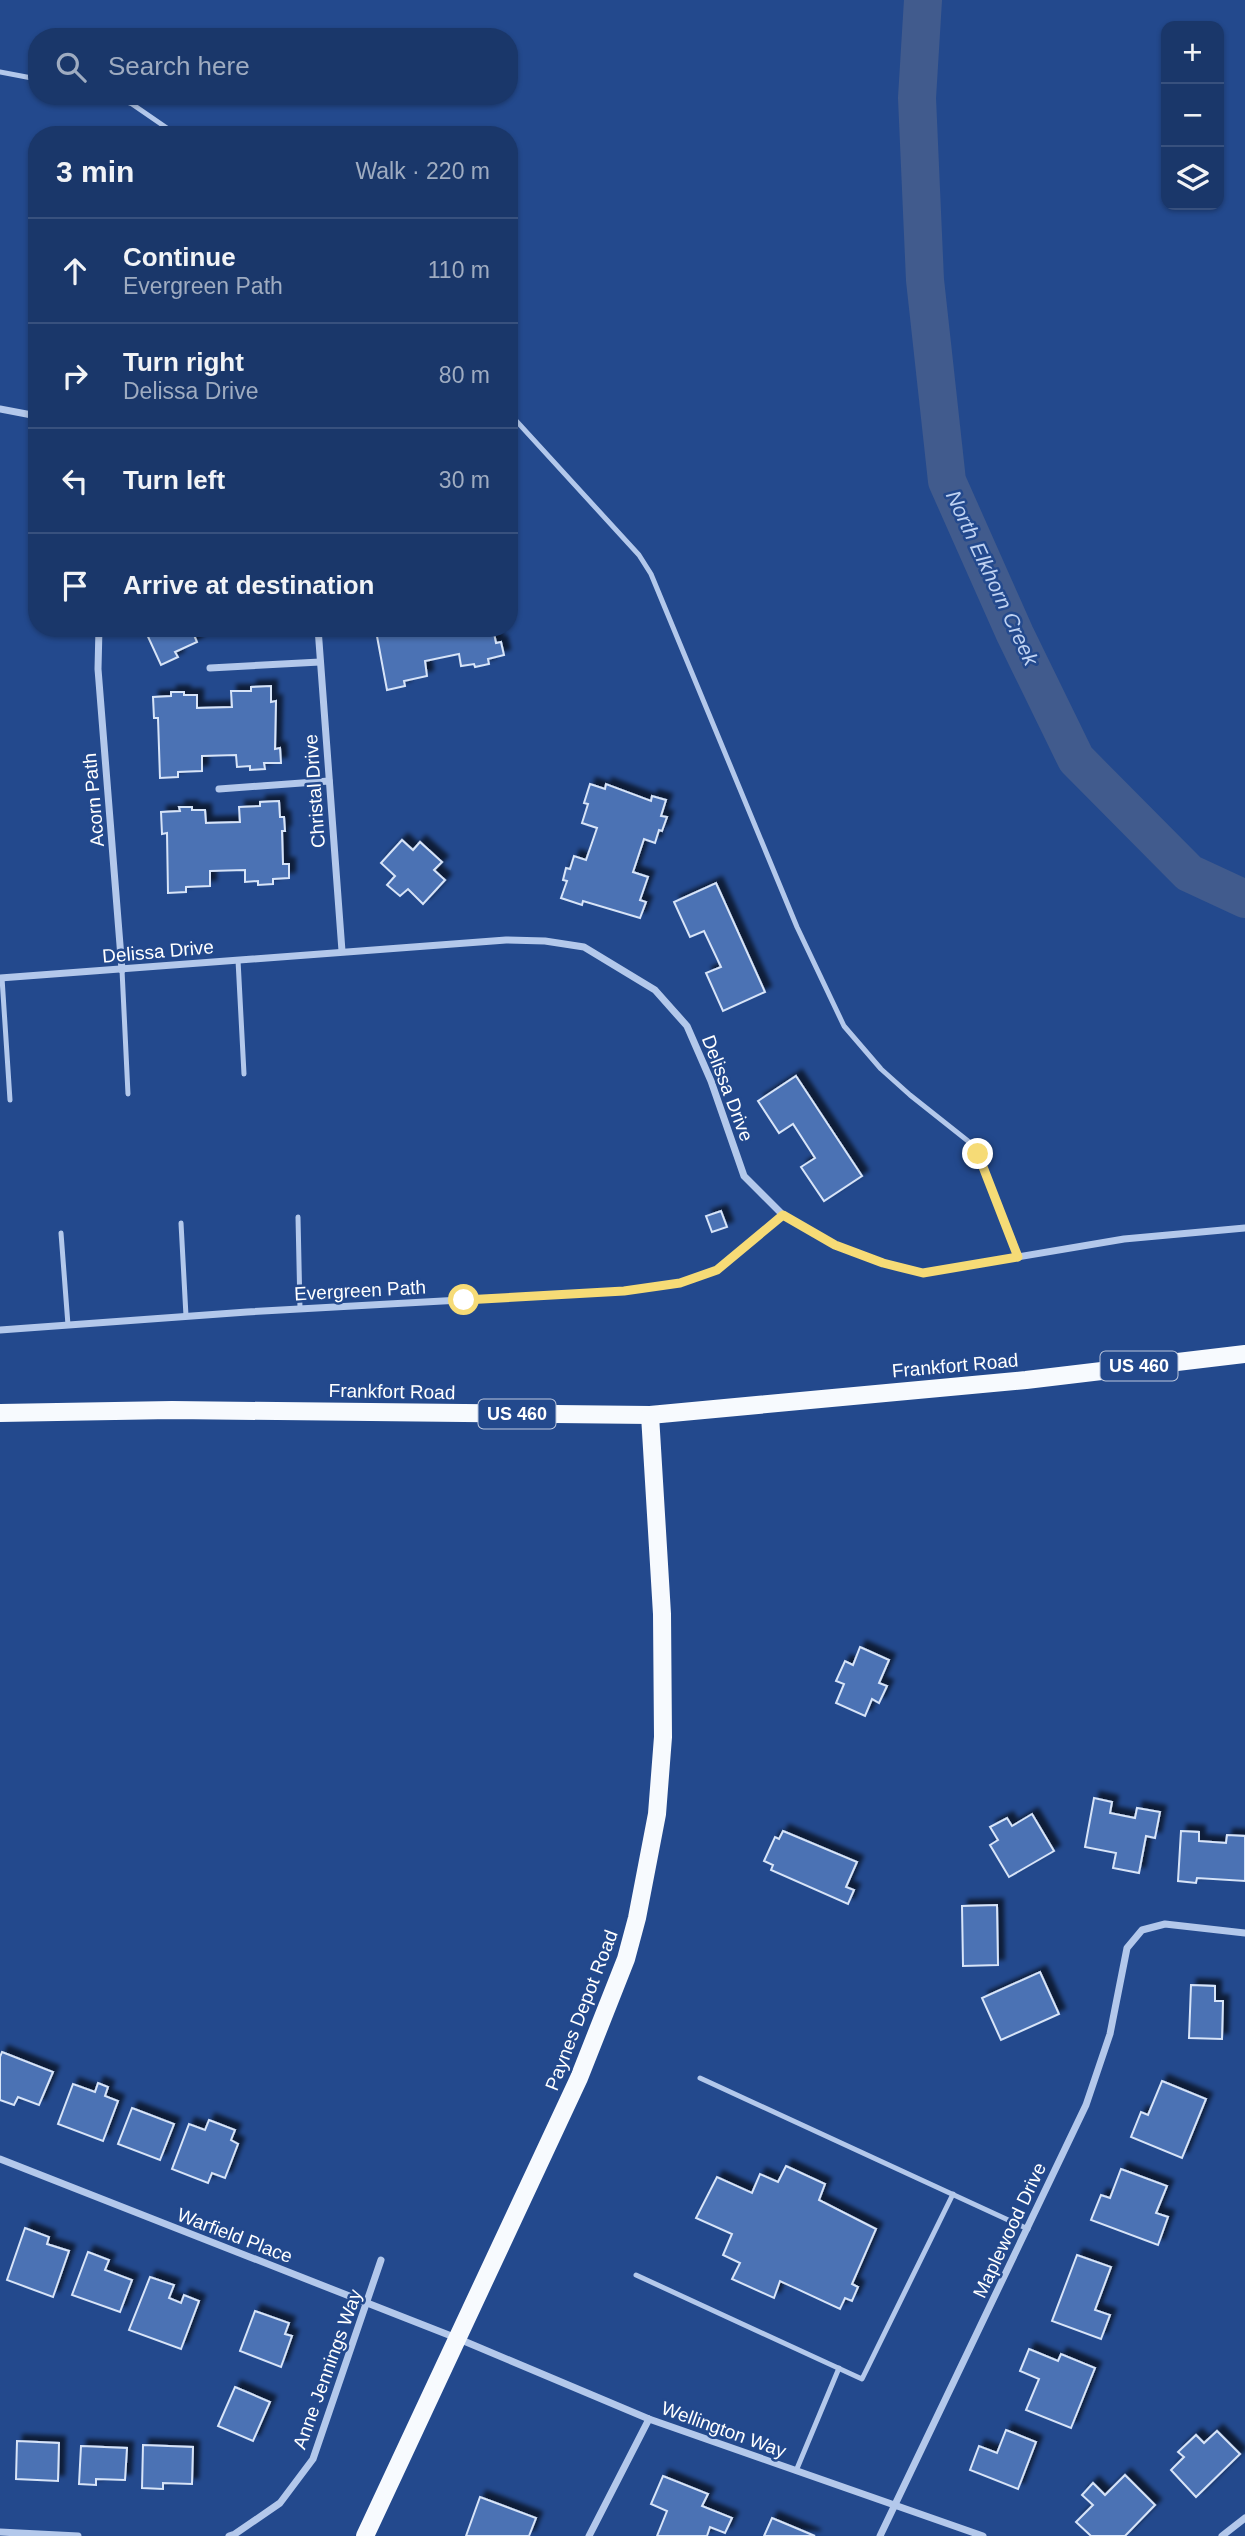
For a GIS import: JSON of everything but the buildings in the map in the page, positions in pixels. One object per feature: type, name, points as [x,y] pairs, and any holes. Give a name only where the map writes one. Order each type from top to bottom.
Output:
[{"type":"main road","name":"Frankfort Road","points":[[0,1413],[172,1410],[650,1415],[1033,1379],[1245,1354]]},
{"type":"main road","name":"Paynes Depot Road","points":[[365,2536],[579,2078],[626,1959],[637,1918],[657,1814],[663,1737],[662,1614],[650,1415]]},
{"type":"street","points":[[0,409],[28,414]]},
{"type":"street","name":"Acorn Path","points":[[99,637],[98,669],[122,970]]},
{"type":"street","name":"Christal Drive","points":[[319,637],[342,951]]},
{"type":"street","points":[[210,668],[320,662]]},
{"type":"street","points":[[219,789],[329,781]]},
{"type":"street","name":"Delissa Drive","points":[[1,978],[506,940],[545,941],[584,947],[655,990],[687,1026],[711,1081],[744,1176],[783,1215],[835,1245],[883,1263],[923,1273],[1124,1239],[1245,1228]]},
{"type":"street","name":"Evergreen Path","points":[[0,1330],[300,1309],[624,1291],[680,1283],[717,1270],[783,1215]]},
{"type":"street","name":"Maplewood Drive","points":[[880,2536],[1086,2105],[1110,2034],[1127,1948],[1142,1930],[1166,1924],[1245,1933]]},
{"type":"street","name":"Warfield Place","points":[[0,2159],[458,2339]]},
{"type":"street","name":"Anne Jennings Way","points":[[229,2536],[236,2534],[280,2503],[313,2459],[381,2260]]},
{"type":"street","name":"Wellington Way","points":[[458,2339],[649,2419],[983,2536]]},
{"type":"street","points":[[589,2536],[649,2419]]},
{"type":"street","points":[[1222,2536],[1245,2518]]},
{"type":"street","points":[[0,2532],[78,2536]]},
{"type":"lane","points":[[0,72],[28,77]]},
{"type":"lane","points":[[133,105],[164,126]]},
{"type":"lane","points":[[518,423],[639,555],[651,574],[797,927],[844,1026],[881,1069],[973,1145],[1018,1257]]},
{"type":"lane","points":[[238,960],[244,1074]]},
{"type":"lane","points":[[122,970],[128,1094]]},
{"type":"lane","points":[[1,978],[10,1100]]},
{"type":"lane","points":[[298,1217],[300,1309]]},
{"type":"lane","points":[[181,1223],[186,1317]]},
{"type":"lane","points":[[61,1233],[68,1325]]},
{"type":"lane","points":[[700,2078],[1028,2228]]},
{"type":"lane","points":[[636,2275],[862,2379],[953,2194]]},
{"type":"lane","points":[[796,2471],[839,2368]]},
{"type":"waterway","name":"North Elkhorn Creek","points":[[923,0],[917,98],[925,280],[947,481],[1015,634],[1076,759],[1189,873],[1245,899]]},
{"type":"route","points":[[464,1300],[624,1291],[680,1283],[717,1270],[783,1215],[835,1245],[883,1263],[923,1273],[1018,1257],[978,1154]]}]
